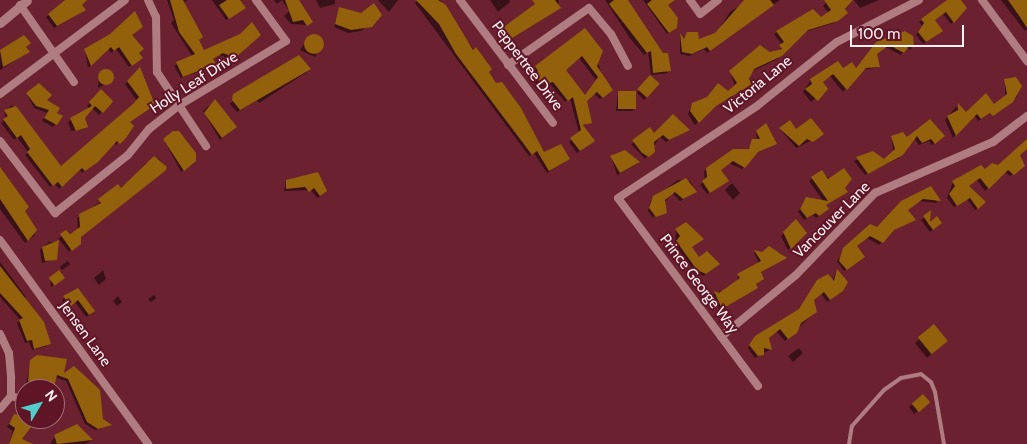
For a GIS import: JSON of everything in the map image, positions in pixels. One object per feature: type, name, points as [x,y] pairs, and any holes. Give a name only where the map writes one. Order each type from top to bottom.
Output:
[{"type":"street","points":[[0,94],[125,0]]},
{"type":"street","points":[[148,0],[156,17],[158,72],[178,106],[206,146]]},
{"type":"street","name":"Holly Leaf Drive","points":[[0,141],[55,213],[128,155],[149,129],[178,106],[286,41],[256,0]]},
{"type":"street","name":"Peppertree Drive","points":[[460,0],[553,123]]},
{"type":"street","points":[[690,0],[700,14],[718,0]]},
{"type":"street","name":"Victoria Lane","points":[[618,198],[757,106],[837,42],[919,0]]},
{"type":"street","points":[[982,0],[1027,61]]},
{"type":"street","points":[[0,23],[23,3],[54,54],[74,82]]},
{"type":"street","points":[[508,65],[590,8],[611,34],[628,66]]},
{"type":"street","name":"Vancouver Lane","points":[[721,337],[796,275],[875,193],[993,142],[1027,116]]},
{"type":"street","name":"Prince George Way","points":[[618,198],[758,386]]},
{"type":"street","name":"Jensen Lane","points":[[0,240],[148,444]]},
{"type":"street","points":[[0,334],[8,353],[11,396],[0,409]]},
{"type":"street","points":[[11,396],[15,397]]},
{"type":"lane","points":[[849,444],[852,426],[884,390],[901,378],[921,374],[933,387],[944,444]]},
{"type":"building","points":[[65,0],[87,0],[82,5],[86,10],[57,26],[48,14]]},
{"type":"building","points":[[170,0],[183,0],[203,37],[199,40],[204,50],[240,34],[252,22],[261,35],[235,58],[223,53],[213,59],[216,64],[183,77],[176,62],[195,54],[179,32]]},
{"type":"building","points":[[227,0],[240,0],[246,8],[229,19],[219,5]]},
{"type":"building","points":[[285,0],[299,0],[313,22],[307,26],[303,20],[293,22]]},
{"type":"building","points":[[416,0],[438,0],[446,5],[473,50],[476,47],[492,69],[489,72],[496,83],[502,82],[521,108],[544,152],[561,144],[570,159],[549,171],[537,151],[532,155],[456,54],[439,24]]},
{"type":"building","points":[[532,0],[555,0],[561,8],[509,40],[501,29],[535,4]]},
{"type":"building","points":[[614,0],[628,0],[663,53],[668,53],[671,71],[653,73],[651,51],[647,53],[609,4]]},
{"type":"building","points":[[652,0],[675,0],[668,5],[678,18],[677,28],[669,33],[647,4]]},
{"type":"building","points":[[744,0],[770,0],[774,5],[710,51],[707,47],[692,54],[682,52],[680,33],[684,39],[687,32],[698,32],[699,39],[715,33]]},
{"type":"building","points":[[824,0],[853,0],[845,9],[848,13],[838,21],[808,30],[782,56],[754,69],[749,79],[752,84],[716,106],[699,123],[690,111],[692,103],[707,97],[718,83],[728,91],[737,83],[729,71],[760,45],[770,52],[782,49],[779,45],[784,42],[776,31],[813,9],[821,17],[831,10]]},
{"type":"building","points":[[947,0],[961,0],[967,8],[954,23],[946,12],[935,20],[943,31],[926,42],[918,32],[924,23],[921,19]]},
{"type":"building","points":[[1008,0],[1027,0],[1027,28],[1020,17]]},
{"type":"building","points":[[374,3],[382,15],[372,27],[351,30],[335,24],[339,7],[361,13]]},
{"type":"building","points":[[135,11],[143,27],[132,35],[144,49],[139,53],[143,58],[132,66],[119,47],[114,51],[111,47],[91,66],[84,49],[110,34]]},
{"type":"building","points":[[585,28],[603,51],[597,66],[613,90],[603,98],[597,92],[587,101],[592,123],[583,125],[595,141],[580,151],[570,138],[581,130],[573,97],[568,101],[553,82],[542,85],[534,75],[538,71],[535,66]],"holes":[[[582,56],[598,77],[585,95],[566,70]]]},
{"type":"building","points":[[905,31],[913,36],[914,48],[910,45],[904,53],[889,45],[877,54],[880,67],[866,68],[847,90],[833,74],[823,82],[828,89],[818,101],[805,89],[812,84],[810,79],[838,61],[843,68],[852,62],[856,68],[876,42]]},
{"type":"building","points":[[314,34],[321,37],[324,44],[321,51],[314,54],[307,51],[304,44],[307,37]]},
{"type":"building","points":[[24,35],[31,43],[26,47],[30,52],[3,67],[0,50]]},
{"type":"building","points":[[299,55],[311,69],[240,110],[232,100],[233,94]]},
{"type":"building","points":[[140,67],[155,105],[130,122],[134,126],[126,138],[120,144],[117,141],[98,162],[85,171],[82,168],[62,187],[58,182],[53,186],[27,152],[30,149],[21,135],[17,138],[3,119],[8,116],[4,110],[16,106],[61,166],[139,97],[127,81]]},
{"type":"building","points":[[106,69],[114,77],[106,85],[98,77]]},
{"type":"building","points":[[650,75],[660,84],[647,98],[637,89]]},
{"type":"building","points":[[1016,77],[1022,86],[1013,102],[993,116],[990,113],[981,119],[977,114],[956,136],[947,116],[958,110],[958,103],[966,112],[986,93],[994,104],[1007,94],[1004,79]]},
{"type":"building","points":[[39,83],[52,95],[47,100],[60,108],[57,113],[63,116],[57,125],[44,118],[49,110],[36,106],[26,93]]},
{"type":"building","points":[[101,89],[113,101],[103,113],[95,106],[85,118],[88,127],[76,131],[70,118],[92,106],[89,102]]},
{"type":"building","points":[[618,91],[636,91],[636,109],[618,109]]},
{"type":"building","points":[[215,99],[237,127],[222,138],[204,113]]},
{"type":"building","points":[[673,114],[690,130],[669,140],[663,135],[654,142],[655,152],[649,157],[642,153],[632,140],[650,127],[654,133]]},
{"type":"building","points":[[811,118],[824,134],[813,142],[807,139],[799,146],[779,128],[790,120],[796,129]]},
{"type":"building","points":[[930,119],[945,136],[935,144],[931,139],[922,143],[917,136],[903,155],[868,174],[856,157],[873,151],[884,159],[895,149],[891,136],[903,132],[907,137]]},
{"type":"building","points":[[766,123],[777,144],[758,152],[745,168],[733,161],[721,170],[729,181],[710,193],[702,181],[707,177],[706,168],[733,149],[749,149],[752,139],[760,139],[756,131]]},
{"type":"building","points":[[173,131],[179,131],[196,153],[196,161],[184,171],[163,139]]},
{"type":"building","points":[[1027,139],[1027,149],[1020,155],[1025,166],[1014,175],[1008,170],[989,189],[980,178],[969,186],[986,202],[978,209],[970,198],[957,206],[949,194],[955,186],[952,181],[981,165],[985,169],[992,163],[998,165]]},
{"type":"building","points":[[625,150],[640,162],[620,173],[610,156]]},
{"type":"building","points":[[154,156],[167,167],[165,171],[81,237],[81,244],[72,251],[60,234],[66,230],[70,234],[80,227],[79,214],[101,203],[98,199],[118,184],[121,188]]},
{"type":"building","points":[[0,167],[29,207],[25,211],[37,230],[28,241],[0,199]]},
{"type":"building","points":[[844,168],[852,179],[845,188],[848,192],[826,205],[829,209],[819,216],[816,213],[807,218],[800,209],[806,197],[828,201],[811,177],[822,170],[828,179]]},
{"type":"building","points":[[318,172],[327,191],[320,196],[314,188],[309,192],[305,187],[286,189],[286,180]]},
{"type":"building","points":[[686,178],[697,192],[683,199],[675,192],[665,200],[667,213],[656,217],[649,208],[653,196]]},
{"type":"building","points":[[931,186],[941,201],[923,199],[908,210],[916,220],[894,230],[883,243],[870,236],[857,246],[865,257],[847,270],[839,261],[843,248],[870,224],[877,227],[901,201]]},
{"type":"building","points":[[931,210],[930,222],[937,216],[942,223],[933,230],[923,216]]},
{"type":"building","points":[[796,219],[807,233],[791,249],[783,232]]},
{"type":"building","points":[[686,222],[704,239],[692,247],[699,257],[707,251],[720,264],[706,274],[697,270],[676,241],[680,236],[675,229]]},
{"type":"building","points":[[59,240],[57,260],[45,261],[42,247]]},
{"type":"building","points":[[769,246],[787,258],[761,272],[764,279],[756,284],[758,288],[722,309],[714,291],[719,293],[740,278],[737,274],[761,261],[754,250],[762,252]]},
{"type":"building","points":[[0,266],[44,322],[51,344],[34,349],[32,340],[27,341],[19,320],[23,318],[0,293]]},
{"type":"building","points":[[837,269],[848,282],[843,291],[830,300],[824,292],[814,300],[817,312],[801,323],[797,333],[788,339],[780,329],[769,338],[772,350],[764,348],[764,355],[758,356],[749,345],[755,336],[799,309],[817,280],[828,274],[834,281]]},
{"type":"building","points":[[59,270],[65,278],[55,286],[49,278]]},
{"type":"building","points":[[78,288],[95,311],[89,315],[78,300],[71,306],[63,296]]},
{"type":"building","points":[[934,324],[948,341],[932,354],[918,337]]},
{"type":"building","points":[[37,355],[67,359],[64,373],[74,366],[100,390],[103,419],[112,425],[98,429],[87,422],[68,379],[57,375],[56,379],[28,379],[30,360]]},
{"type":"building","points":[[923,394],[930,402],[919,412],[912,404]]},
{"type":"building","points":[[14,414],[15,414],[15,428],[9,424]]},
{"type":"building","points":[[77,424],[93,440],[57,444],[54,435]]},
{"type":"building","points":[[15,428],[30,429],[22,439],[33,444],[9,444]]}]
